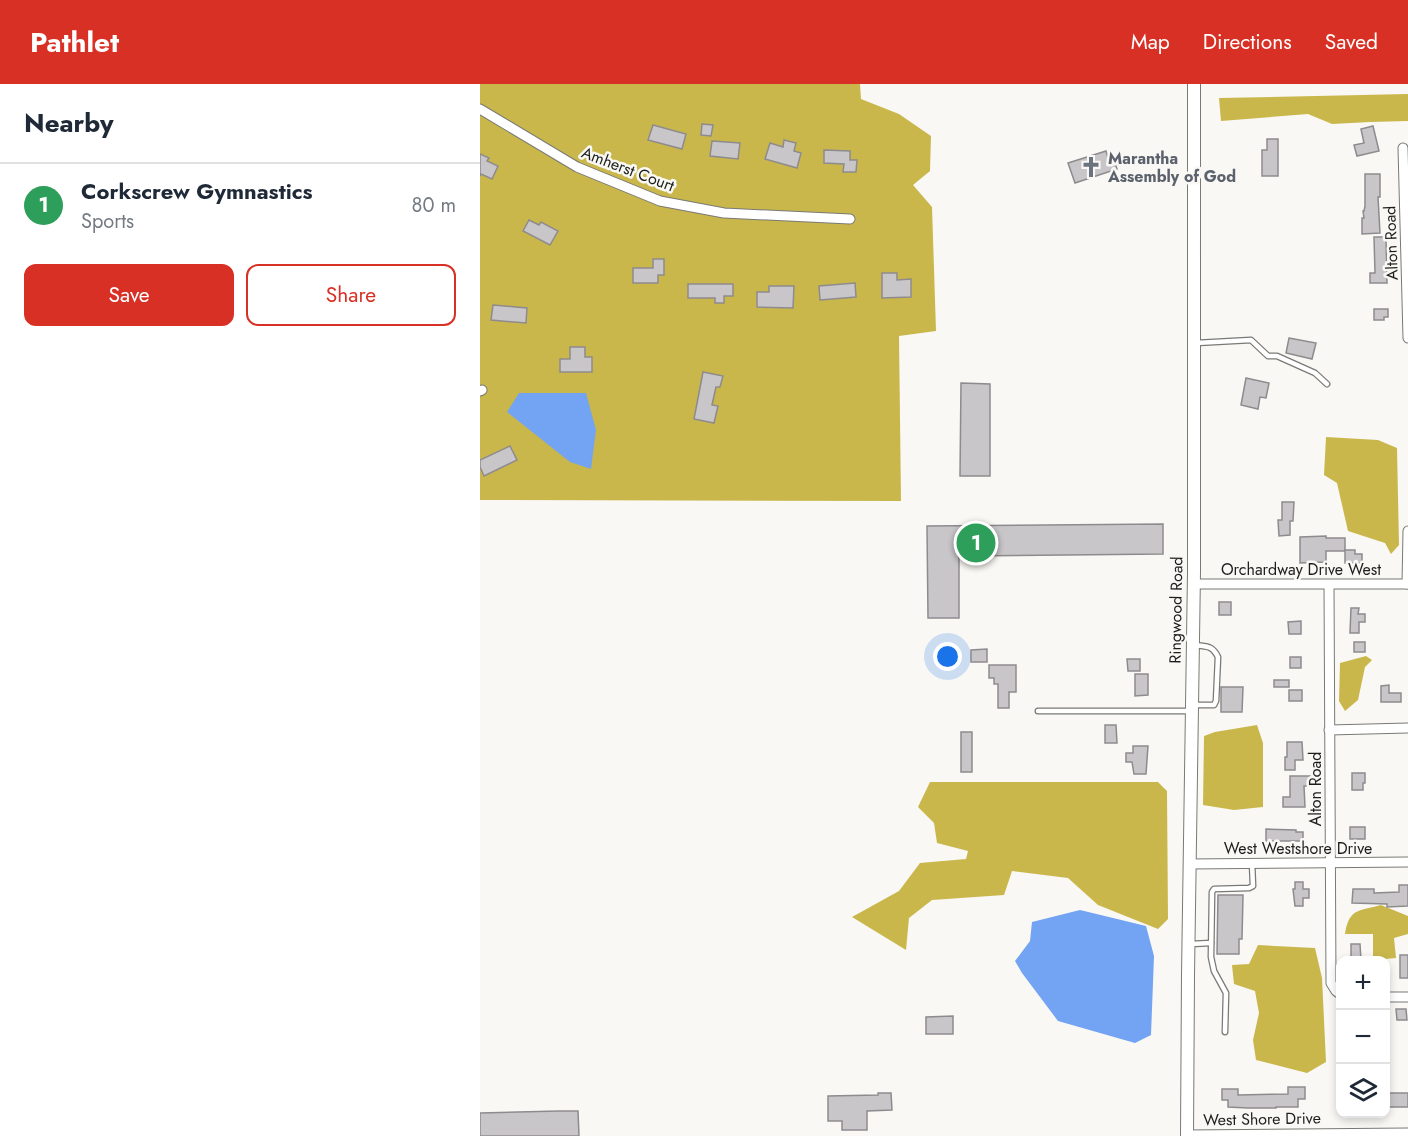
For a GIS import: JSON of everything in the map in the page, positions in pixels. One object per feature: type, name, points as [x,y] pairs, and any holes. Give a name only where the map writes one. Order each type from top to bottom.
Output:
[{"type":"street","name":"Ringwood Road","points":[[1187,1135],[1193,584],[1194,84]]},
{"type":"street","name":"Amherst Court","points":[[480,109],[577,167],[660,201],[724,213],[850,219]]},
{"type":"street","name":"Alton Road","points":[[1403,148],[1406,182],[1408,338]]},
{"type":"street","points":[[1408,531],[1408,584]]},
{"type":"street","name":"Orchardway Drive West","points":[[1193,584],[1408,584]]},
{"type":"street","name":"Alton Road","points":[[1329,585],[1331,983],[1336,989]]},
{"type":"street","points":[[1329,730],[1408,728]]},
{"type":"street","name":"West Westshore Drive","points":[[1189,864],[1408,862]]},
{"type":"street","points":[[1390,998],[1408,997]]},
{"type":"street","name":"West Shore Drive","points":[[1187,1135],[1408,1132]]},
{"type":"lane","points":[[1194,343],[1251,340],[1268,356],[1277,356],[1315,372],[1327,384]]},
{"type":"lane","points":[[1038,711],[1191,708],[1214,705],[1218,657],[1211,647],[1192,644]]},
{"type":"lane","points":[[1225,1032],[1227,993],[1214,971],[1211,957],[1212,892],[1214,889],[1253,886],[1252,863]]},
{"type":"lane","points":[[1188,944],[1211,943]]},
{"type":"shaded area","points":[[480,84],[860,84],[861,99],[899,114],[931,136],[930,171],[913,185],[932,207],[936,331],[899,336],[901,501],[480,500]]},
{"type":"shaded area","points":[[1408,94],[1408,121],[1332,124],[1308,114],[1221,121],[1219,98]]},
{"type":"shaded area","points":[[1326,437],[1378,440],[1397,448],[1399,545],[1391,554],[1385,543],[1348,531],[1337,483],[1324,475]]},
{"type":"shaded area","points":[[1366,656],[1372,660],[1365,667],[1358,700],[1345,711],[1339,701],[1340,663]]},
{"type":"shaded area","points":[[1257,725],[1263,743],[1263,807],[1234,810],[1203,805],[1204,736]]},
{"type":"shaded area","points":[[930,782],[1158,782],[1167,791],[1168,919],[1158,929],[1098,905],[1068,878],[1012,871],[1004,895],[932,900],[909,918],[906,950],[852,917],[899,891],[920,863],[966,859],[968,851],[937,843],[934,823],[918,807]]},
{"type":"shaded area","points":[[1381,905],[1408,916],[1408,934],[1394,938],[1396,958],[1373,956],[1373,934],[1345,934],[1349,919],[1361,910]]},
{"type":"shaded area","points":[[1258,945],[1315,948],[1322,978],[1326,1062],[1307,1073],[1256,1060],[1253,1040],[1259,1013],[1255,991],[1234,984],[1232,965],[1249,964]]},
{"type":"water","points":[[519,393],[586,393],[596,430],[591,469],[570,462],[507,412]]},
{"type":"water","points":[[1080,910],[1146,926],[1154,956],[1151,1035],[1135,1043],[1058,1021],[1015,961],[1030,941],[1032,922]]},
{"type":"building","points":[[702,124],[713,125],[711,136],[701,135]]},
{"type":"building","points":[[653,125],[686,134],[682,149],[648,140]]},
{"type":"building","points":[[1373,126],[1379,151],[1357,156],[1354,145],[1364,143],[1361,129]]},
{"type":"building","points":[[1267,139],[1278,139],[1278,176],[1262,176],[1262,150],[1267,150]]},
{"type":"building","points":[[784,140],[796,143],[794,151],[801,153],[797,168],[765,159],[770,143],[783,147]]},
{"type":"building","points":[[712,141],[740,143],[738,159],[710,156]]},
{"type":"building","points":[[824,150],[850,151],[850,160],[857,160],[856,172],[843,172],[844,164],[824,163]]},
{"type":"building","points":[[1106,151],[1109,161],[1114,159],[1117,169],[1075,183],[1068,163]]},
{"type":"building","points":[[480,154],[489,158],[487,161],[498,166],[492,179],[481,174],[480,176]]},
{"type":"building","points":[[1365,174],[1380,174],[1380,197],[1378,197],[1380,233],[1362,234]]},
{"type":"building","points":[[529,220],[539,225],[541,222],[558,231],[550,245],[523,231]]},
{"type":"building","points":[[1374,237],[1386,237],[1387,283],[1370,283],[1370,273],[1375,273]]},
{"type":"building","points":[[653,259],[664,259],[664,275],[658,275],[658,283],[633,283],[633,268],[653,268]]},
{"type":"building","points":[[882,273],[897,273],[897,280],[911,279],[911,297],[882,298]]},
{"type":"building","points":[[855,283],[856,297],[820,300],[819,286]]},
{"type":"building","points":[[688,284],[733,284],[733,296],[724,296],[724,303],[715,303],[715,298],[688,298]]},
{"type":"building","points":[[769,286],[794,286],[793,308],[757,307],[757,292],[769,292]]},
{"type":"building","points":[[493,305],[527,308],[526,323],[491,320]]},
{"type":"building","points":[[1374,309],[1388,309],[1388,317],[1384,317],[1384,320],[1374,320]]},
{"type":"building","points":[[1289,338],[1316,343],[1312,359],[1286,353]]},
{"type":"building","points":[[570,347],[585,347],[585,357],[592,357],[592,372],[560,372],[560,359],[570,359]]},
{"type":"building","points":[[703,372],[723,376],[720,387],[716,387],[712,405],[718,406],[714,423],[694,419]]},
{"type":"building","points":[[1246,378],[1269,383],[1266,398],[1260,397],[1258,409],[1241,405]]},
{"type":"building","points":[[961,383],[990,384],[990,476],[960,476]]},
{"type":"building","points":[[510,446],[517,460],[484,476],[480,460]]},
{"type":"building","points":[[1282,502],[1294,502],[1293,521],[1290,521],[1290,535],[1279,536],[1278,520],[1282,520]]},
{"type":"building","points":[[1163,524],[1163,554],[959,556],[959,618],[928,618],[927,526]]},
{"type":"building","points":[[1326,536],[1326,538],[1345,538],[1345,551],[1326,551],[1326,562],[1300,563],[1300,537]]},
{"type":"building","points":[[1345,550],[1355,550],[1355,554],[1362,554],[1362,563],[1345,563]]},
{"type":"building","points":[[1219,602],[1231,602],[1231,615],[1219,615]]},
{"type":"building","points":[[1351,608],[1359,608],[1358,614],[1365,614],[1365,622],[1359,622],[1359,633],[1350,633]]},
{"type":"building","points":[[1301,621],[1301,634],[1289,634],[1288,622]]},
{"type":"building","points":[[1354,642],[1365,642],[1365,652],[1354,652]]},
{"type":"building","points":[[987,649],[987,662],[971,662],[971,650]]},
{"type":"building","points":[[1290,657],[1301,657],[1301,668],[1290,668]]},
{"type":"building","points":[[1127,659],[1140,659],[1140,671],[1128,671]]},
{"type":"building","points":[[989,665],[1016,665],[1016,692],[1009,692],[1009,708],[998,708],[998,684],[994,684],[994,678],[989,678]]},
{"type":"building","points":[[1135,674],[1148,674],[1148,695],[1135,696]]},
{"type":"building","points":[[1274,680],[1289,680],[1289,687],[1274,687]]},
{"type":"building","points":[[1389,685],[1389,693],[1401,693],[1401,702],[1381,702],[1381,686]]},
{"type":"building","points":[[1221,687],[1243,687],[1242,712],[1221,712]]},
{"type":"building","points":[[1289,690],[1302,690],[1302,701],[1289,701]]},
{"type":"building","points":[[1105,725],[1116,725],[1117,743],[1105,743]]},
{"type":"building","points":[[961,732],[972,732],[972,772],[961,772]]},
{"type":"building","points":[[1287,742],[1302,742],[1303,760],[1295,760],[1295,770],[1285,770]]},
{"type":"building","points":[[1133,746],[1148,746],[1146,774],[1134,774],[1132,762],[1126,762],[1126,753],[1133,753]]},
{"type":"building","points":[[1352,773],[1365,773],[1363,790],[1352,790]]},
{"type":"building","points":[[1290,776],[1310,776],[1310,786],[1304,786],[1305,807],[1283,807],[1283,797],[1290,797]]},
{"type":"building","points":[[1350,827],[1365,827],[1365,839],[1350,839]]},
{"type":"building","points":[[1266,829],[1303,832],[1303,841],[1266,841]]},
{"type":"building","points":[[1295,882],[1303,882],[1303,889],[1309,889],[1309,898],[1303,898],[1303,906],[1295,906],[1293,889],[1295,889]]},
{"type":"building","points":[[1399,885],[1408,885],[1408,906],[1387,907],[1387,904],[1352,903],[1353,889],[1374,889],[1374,893],[1399,892]]},
{"type":"building","points":[[1218,895],[1243,895],[1242,939],[1239,939],[1239,954],[1217,954]]},
{"type":"building","points":[[1351,944],[1360,944],[1361,956],[1351,956]]},
{"type":"building","points":[[1400,955],[1408,955],[1408,978],[1400,978]]},
{"type":"building","points":[[1396,1009],[1406,1009],[1407,1020],[1397,1020]]},
{"type":"building","points":[[953,1016],[953,1034],[926,1034],[926,1017]]},
{"type":"building","points":[[1288,1087],[1305,1087],[1305,1099],[1298,1099],[1298,1107],[1228,1107],[1228,1100],[1222,1100],[1222,1089],[1238,1089],[1238,1095],[1288,1094]]},
{"type":"building","points":[[878,1093],[891,1093],[892,1110],[867,1111],[867,1130],[842,1130],[842,1121],[828,1121],[828,1096],[878,1095]]},
{"type":"building","points":[[1390,1093],[1408,1093],[1408,1107],[1390,1107]]},
{"type":"building","points":[[578,1111],[579,1136],[480,1136],[480,1113]]},
{"type":"place","name":"Marantha Assembly of God","points":[[1091,167]]},
{"type":"place","name":"Corkscrew Gymnastics","points":[[976,543]]}]
